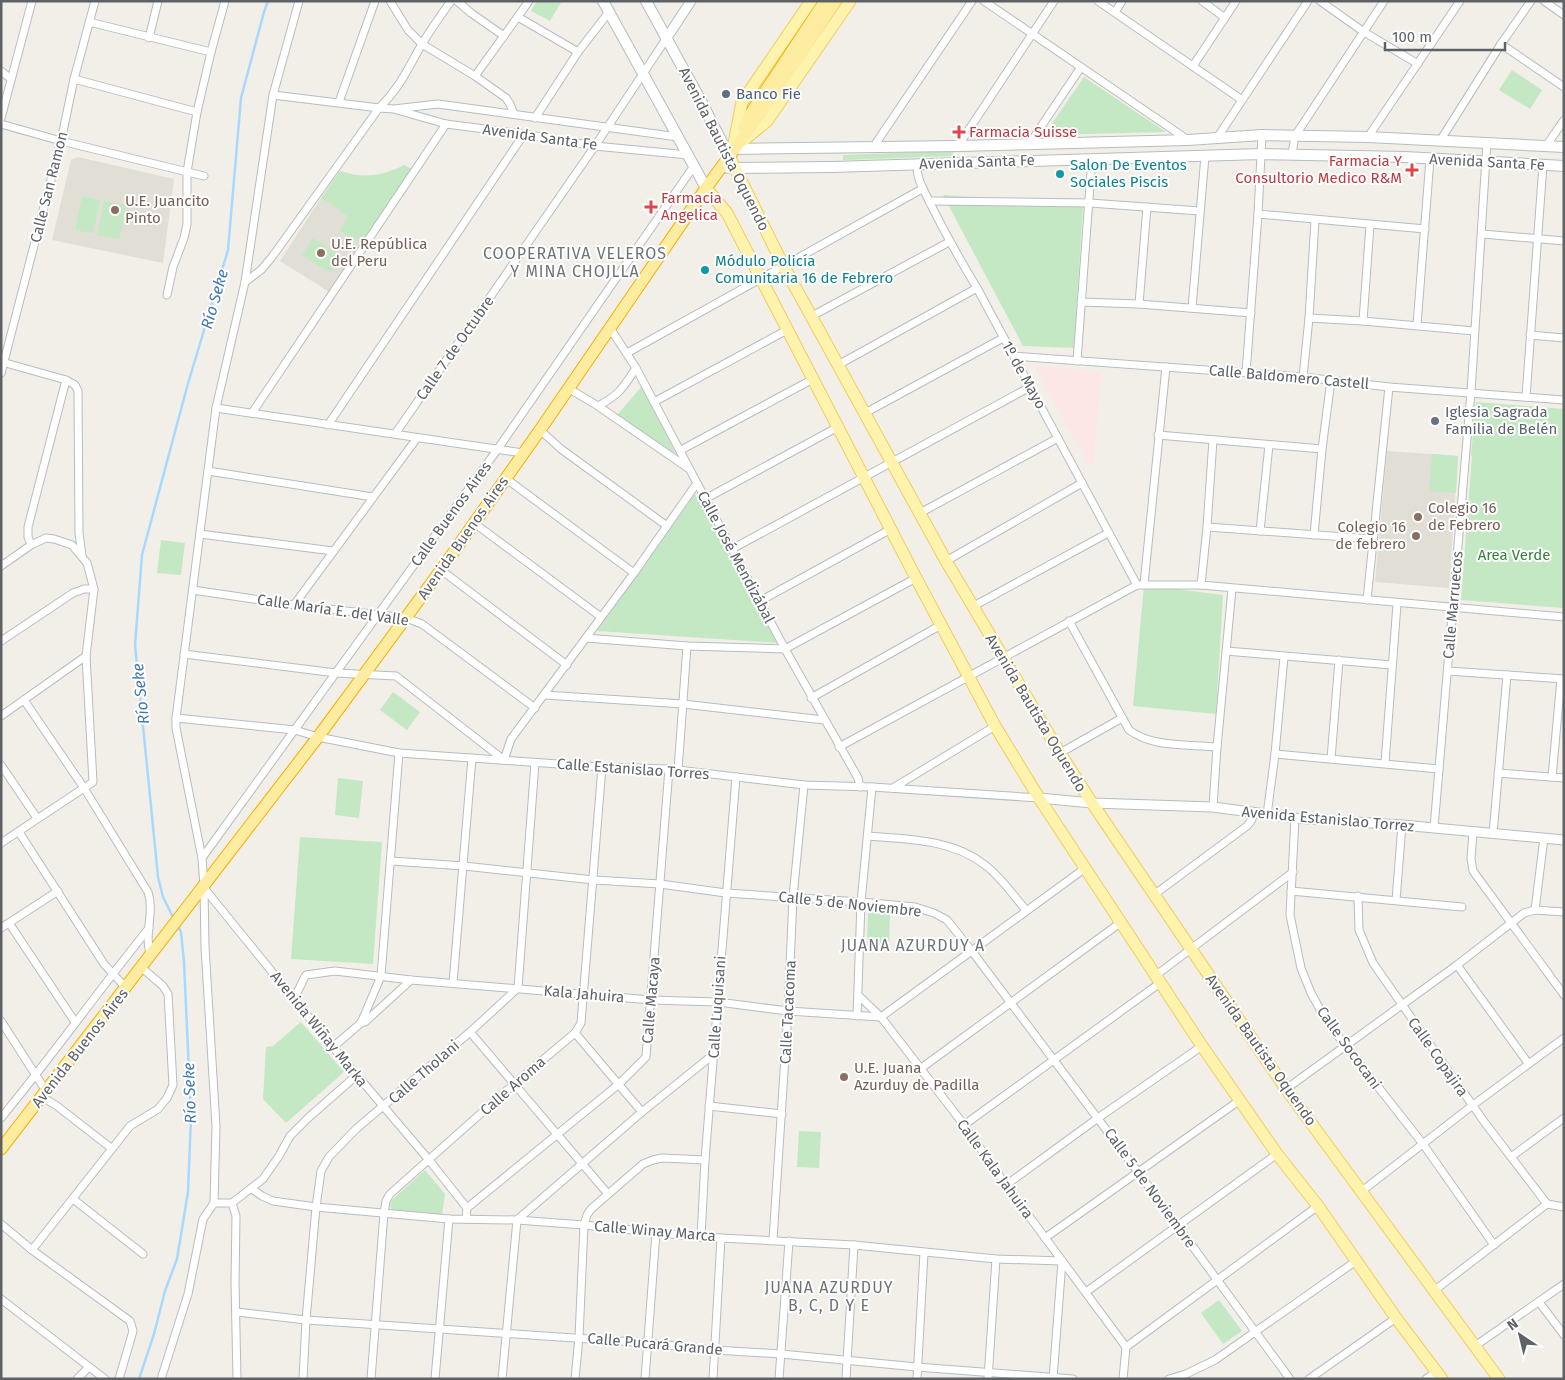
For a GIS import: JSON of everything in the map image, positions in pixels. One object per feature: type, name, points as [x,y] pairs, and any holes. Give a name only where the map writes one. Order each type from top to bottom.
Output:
[{"type":"highway","name":"Avenida Buenos Aires","points":[[731,152],[751,113],[825,1]]},
{"type":"highway","name":"Avenida Buenos Aires","points":[[1,1149],[318,737],[441,570],[540,430],[731,152],[759,116],[836,1]]},
{"type":"main road","name":"Avenida Bautista Oquendo","points":[[603,1],[706,188],[727,213],[916,578],[995,726],[1038,798],[1202,1046],[1278,1154],[1318,1206],[1396,1318],[1439,1375]]},
{"type":"main road","name":"Avenida Bautista Oquendo","points":[[646,1],[731,152],[734,167],[783,265],[972,607],[1060,753],[1286,1089],[1499,1379]]},
{"type":"main road","name":"Avenida Buenos Aires","points":[[731,152],[742,102],[811,1]]},
{"type":"main road","name":"Avenida Buenos Aires","points":[[731,152],[768,121],[850,1]]},
{"type":"main road","name":"Avenida Santa Fe","points":[[731,152],[874,146],[958,146],[1188,140],[1262,135],[1368,137],[1564,147]]},
{"type":"main road","name":"Avenida Santa Fe","points":[[720,168],[1261,154],[1430,158],[1564,166]]},
{"type":"street","name":"Calle San Ramon","points":[[1,373],[95,1]]},
{"type":"street","points":[[149,38],[158,1]]},
{"type":"street","points":[[167,295],[173,267],[187,224],[188,172],[197,112],[210,52],[225,1]]},
{"type":"street","points":[[162,1379],[188,1294],[203,1219],[214,1203],[216,1126],[204,947],[202,858],[176,728],[176,718],[216,408],[245,282],[272,95],[299,1]]},
{"type":"street","points":[[339,102],[375,1]]},
{"type":"street","points":[[390,1],[408,30],[422,44],[475,76],[506,98],[514,114]]},
{"type":"street","points":[[245,282],[261,270],[272,257],[379,108],[391,97],[401,83],[422,44],[451,1]]},
{"type":"street","points":[[457,1],[504,36]]},
{"type":"street","points":[[475,76],[529,1]]},
{"type":"street","points":[[666,39],[691,1]]},
{"type":"street","points":[[874,146],[972,1]]},
{"type":"street","points":[[984,1],[1188,140]]},
{"type":"street","points":[[958,146],[1054,1]]},
{"type":"street","points":[[1098,1],[1242,100]]},
{"type":"street","points":[[1115,12],[1122,1]]},
{"type":"street","points":[[1202,1],[1225,18]]},
{"type":"street","points":[[1193,66],[1236,1]]},
{"type":"street","points":[[1217,138],[1308,1]]},
{"type":"street","points":[[1320,1],[1364,32],[1418,64]]},
{"type":"street","points":[[1292,154],[1296,136],[1384,1]]},
{"type":"street","points":[[1368,137],[1460,1]]},
{"type":"street","points":[[1440,140],[1501,44],[1531,1]]},
{"type":"street","points":[[1544,1],[1564,15]]},
{"type":"street","points":[[1,118],[31,2]]},
{"type":"street","points":[[535,118],[578,52],[609,12]]},
{"type":"street","points":[[518,17],[578,52]]},
{"type":"street","points":[[90,22],[210,52]]},
{"type":"street","name":"Calle 7 de Octubre","points":[[395,434],[595,146],[642,72],[666,39]]},
{"type":"street","points":[[1501,44],[1564,87]]},
{"type":"street","points":[[1030,143],[1081,67]]},
{"type":"street","points":[[1,71],[11,79]]},
{"type":"street","points":[[74,79],[197,112]]},
{"type":"street","name":"Avenida Santa Fe","points":[[272,95],[394,109],[438,104],[678,137]]},
{"type":"street","name":"Avenida Santa Fe","points":[[394,109],[446,124],[524,134],[595,146],[688,154]]},
{"type":"street","points":[[1546,146],[1564,120]]},
{"type":"street","points":[[1,124],[61,141],[204,176]]},
{"type":"street","points":[[252,413],[446,124]]},
{"type":"street","points":[[328,425],[524,134]]},
{"type":"street","points":[[1246,373],[1262,135]]},
{"type":"street","name":"Calle Marruecos","points":[[1434,828],[1471,392],[1487,142]]},
{"type":"street","points":[[1192,308],[1204,156]]},
{"type":"street","points":[[1077,360],[1092,158]]},
{"type":"street","points":[[1417,325],[1430,158]]},
{"type":"street","name":"1º de Mayo","points":[[917,164],[916,171],[922,189],[950,242],[1014,356],[1108,533],[1140,584]]},
{"type":"street","points":[[1526,397],[1543,165]]},
{"type":"street","name":"Calle Buenos Aires","points":[[202,858],[497,450],[694,166]]},
{"type":"street","points":[[627,353],[922,189]]},
{"type":"street","points":[[929,201],[1090,203],[1200,211]]},
{"type":"street","points":[[1139,304],[1147,208]]},
{"type":"street","points":[[1258,214],[1424,229]]},
{"type":"street","points":[[1303,378],[1315,220]]},
{"type":"street","points":[[1363,321],[1370,224]]},
{"type":"street","points":[[1482,234],[1564,241]]},
{"type":"street","points":[[812,316],[950,242]]},
{"type":"street","points":[[838,364],[976,288]]},
{"type":"street","points":[[1081,302],[1139,304],[1250,313]]},
{"type":"street","points":[[1309,318],[1417,325],[1474,331]]},
{"type":"street","name":"Calle José Mendizábal","points":[[610,328],[636,368],[681,450],[696,483],[785,649],[858,778],[860,787]]},
{"type":"street","points":[[654,402],[787,330]]},
{"type":"street","points":[[1530,334],[1564,338]]},
{"type":"street","points":[[865,413],[1003,338]]},
{"type":"street","name":"Calle Baldomero Castell","points":[[1014,356],[1246,373],[1388,387],[1564,400]]},
{"type":"street","points":[[3,362],[66,380],[75,385],[78,391],[79,533],[82,557]]},
{"type":"street","points":[[1140,584],[1166,367]]},
{"type":"street","points":[[598,406],[614,398],[636,368]]},
{"type":"street","points":[[681,450],[813,379]]},
{"type":"street","points":[[31,545],[28,537],[28,527],[66,380]]},
{"type":"street","points":[[1314,535],[1331,380]]},
{"type":"street","points":[[732,549],[1030,387]]},
{"type":"street","points":[[1367,600],[1388,387]]},
{"type":"street","points":[[568,388],[598,406],[690,470]]},
{"type":"street","points":[[216,408],[523,453]]},
{"type":"street","points":[[705,500],[838,427]]},
{"type":"street","points":[[540,430],[562,449],[667,526]]},
{"type":"street","points":[[1158,435],[1322,449]]},
{"type":"street","points":[[294,605],[417,438]]},
{"type":"street","points":[[920,513],[1058,438]]},
{"type":"street","points":[[1201,586],[1213,440]]},
{"type":"street","points":[[1260,531],[1269,445]]},
{"type":"street","points":[[208,471],[373,497]]},
{"type":"street","points":[[505,478],[634,573]]},
{"type":"street","points":[[946,561],[1082,482]]},
{"type":"street","points":[[184,654],[336,673],[396,676],[504,760],[512,739],[634,573],[696,483]]},
{"type":"street","points":[[474,522],[601,617]]},
{"type":"street","points":[[1207,527],[1373,539]]},
{"type":"street","points":[[760,601],[891,530]]},
{"type":"street","points":[[972,607],[1108,533]]},
{"type":"street","points":[[200,534],[333,551]]},
{"type":"street","points":[[1,566],[31,545],[46,538],[54,539],[72,546],[87,563],[94,589],[86,656],[93,782],[1,843]]},
{"type":"street","points":[[441,570],[567,665]]},
{"type":"street","points":[[586,638],[686,646],[785,649],[916,578]]},
{"type":"street","points":[[839,747],[1140,584],[1201,586],[1564,617]]},
{"type":"street","points":[[1,642],[74,593],[84,589],[94,589]]},
{"type":"street","points":[[1213,807],[1232,589]]},
{"type":"street","name":"Calle María E. del Valle","points":[[193,590],[294,605],[406,618],[422,624],[535,708]]},
{"type":"street","points":[[1385,763],[1397,604]]},
{"type":"street","points":[[1069,621],[1129,730],[1144,739],[1154,742],[1217,747]]},
{"type":"street","points":[[812,698],[941,624]]},
{"type":"street","points":[[678,770],[686,646]]},
{"type":"street","points":[[1226,652],[1392,665]]},
{"type":"street","points":[[1,716],[86,656]]},
{"type":"street","points":[[1267,815],[1284,657]]},
{"type":"street","points":[[1331,759],[1339,660]]},
{"type":"street","points":[[1448,671],[1562,679],[1552,777]]},
{"type":"street","points":[[1493,834],[1507,676]]},
{"type":"street","points":[[545,695],[683,704],[824,720]]},
{"type":"street","points":[[24,700],[84,788],[148,892],[151,900],[147,946],[154,952]]},
{"type":"street","name":"Calle Estanislao Torres","points":[[176,718],[295,730],[318,737],[399,753],[602,768],[669,769],[804,785],[872,787],[1092,803]]},
{"type":"street","points":[[1060,753],[1122,718]]},
{"type":"street","points":[[892,789],[995,726]]},
{"type":"street","points":[[333,1047],[361,1022],[381,976],[399,753]]},
{"type":"street","points":[[1275,754],[1439,769]]},
{"type":"street","points":[[453,983],[472,758]]},
{"type":"street","points":[[518,988],[534,763]]},
{"type":"street","points":[[1,765],[37,818]]},
{"type":"street","points":[[602,768],[584,994],[581,1023],[575,1033],[642,1112]]},
{"type":"street","name":"Calle Macaya","points":[[467,1208],[618,1084],[646,1057],[669,769]]},
{"type":"street","points":[[1498,773],[1564,778]]},
{"type":"street","name":"Calle Luquisani","points":[[701,1237],[709,1106],[736,776]]},
{"type":"street","name":"Calle Tacacoma","points":[[773,1240],[782,1114],[793,897],[804,785]]},
{"type":"street","points":[[857,1016],[861,902],[872,787]]},
{"type":"street","name":"Avenida Estanislao Torrez","points":[[1092,803],[1213,807],[1254,814],[1296,818],[1402,825],[1564,840]]},
{"type":"street","points":[[1155,894],[1247,826],[1254,814]]},
{"type":"street","name":"Calle Sococani","points":[[1296,818],[1290,915],[1301,968],[1311,993],[1327,1022],[1423,1144],[1494,1245]]},
{"type":"street","points":[[1396,900],[1402,825]]},
{"type":"street","points":[[19,832],[104,964],[126,988]]},
{"type":"street","points":[[1472,832],[1471,859],[1473,871],[1564,995]]},
{"type":"street","points":[[868,836],[918,840],[943,845],[966,853],[990,869],[1026,910]]},
{"type":"street","points":[[1535,910],[1544,838]]},
{"type":"street","name":"Calle 5 de Noviembre","points":[[391,861],[464,866],[594,880],[660,884],[726,893],[915,907],[934,913],[947,920],[972,950],[1010,1004],[1098,1118],[1290,1379]]},
{"type":"street","points":[[881,1017],[1084,869]]},
{"type":"street","points":[[964,1125],[1053,1059],[1157,979],[1191,948],[1293,872]]},
{"type":"street","name":"Avenida Wiñay Marka","points":[[204,887],[292,998],[429,1160],[467,1208]]},
{"type":"street","points":[[1,928],[58,891]]},
{"type":"street","points":[[1291,891],[1462,907]]},
{"type":"street","name":"Calle Copajira","points":[[1358,896],[1359,930],[1372,963],[1473,1105],[1547,1204]]},
{"type":"street","points":[[1286,1089],[1347,1046],[1524,913],[1535,910],[1564,912]]},
{"type":"street","points":[[9,923],[75,1022]]},
{"type":"street","points":[[920,1069],[1120,923]]},
{"type":"street","points":[[1,1118],[36,1076],[112,973],[149,927]]},
{"type":"street","points":[[1457,964],[1528,1063]]},
{"type":"street","points":[[32,1250],[111,1148],[130,1126],[158,1109],[167,1098],[173,1085],[168,994],[163,986],[142,968]]},
{"type":"street","name":"Kala Jahuira","points":[[292,998],[299,992],[306,975],[335,971],[410,980],[651,1000],[718,1002],[788,1011],[881,1017]]},
{"type":"street","points":[[361,1022],[365,1022],[410,980]]},
{"type":"street","name":"Calle Tholani","points":[[303,1379],[316,1208],[321,1171],[328,1157],[356,1129],[470,1032],[518,988]]},
{"type":"street","name":"Calle Kala Jahuira","points":[[858,996],[881,1017],[964,1125],[1126,1347]]},
{"type":"street","points":[[1,1021],[36,1076],[44,1094],[111,1148]]},
{"type":"street","points":[[470,1032],[608,1194]]},
{"type":"street","name":"Calle Aroma","points":[[371,1379],[384,1213],[386,1201],[390,1194],[514,1084],[575,1033]]},
{"type":"street","points":[[1362,1191],[1528,1063],[1564,1038]]},
{"type":"street","points":[[1006,1185],[1202,1046]]},
{"type":"street","points":[[502,1379],[517,1220],[642,1112],[714,1054]]},
{"type":"street","points":[[214,1203],[232,1203],[263,1180],[290,1136],[357,1075]]},
{"type":"street","points":[[1045,1238],[1240,1100]]},
{"type":"street","points":[[709,1106],[782,1114]]},
{"type":"street","points":[[1511,1157],[1564,1119]]},
{"type":"street","points":[[1086,1292],[1278,1154]]},
{"type":"street","points":[[575,1379],[579,1338],[584,1225],[591,1209],[643,1164],[652,1160],[662,1158],[705,1160]]},
{"type":"street","name":"Calle Winay Marca","points":[[252,1189],[273,1201],[316,1208],[449,1219],[517,1220],[584,1225],[701,1237],[854,1245],[996,1259],[1062,1261]]},
{"type":"street","points":[[73,1199],[143,1254]]},
{"type":"street","points":[[232,1203],[236,1216],[237,1379]]},
{"type":"street","points":[[1434,1290],[1547,1204],[1564,1207]]},
{"type":"street","points":[[1123,1379],[1126,1347],[1318,1206]]},
{"type":"street","points":[[466,1219],[467,1208]]},
{"type":"street","points":[[435,1379],[449,1219]]},
{"type":"street","points":[[1,1224],[32,1250],[130,1321],[133,1331],[119,1379]]},
{"type":"street","points":[[645,1379],[656,1233]]},
{"type":"street","points":[[713,1379],[721,1238]]},
{"type":"street","points":[[779,1379],[789,1241]]},
{"type":"street","points":[[846,1379],[854,1245]]},
{"type":"street","points":[[917,1379],[924,1253]]},
{"type":"street","points":[[989,1376],[996,1259]]},
{"type":"street","points":[[1053,1378],[1062,1261]]},
{"type":"street","points":[[1168,1379],[1186,1374],[1215,1360],[1356,1261]]},
{"type":"street","points":[[1475,1346],[1564,1284]]},
{"type":"street","points":[[1,1299],[105,1379]]},
{"type":"street","points":[[1539,1302],[1564,1335]]},
{"type":"street","name":"Calle Pucará Grande","points":[[237,1312],[306,1320],[579,1338],[781,1354],[989,1376],[1073,1379]]},
{"type":"street","points":[[1309,1379],[1396,1318]]},
{"type":"street","points":[[77,1379],[89,1367]]},
{"type":"street","points":[[1426,1379],[1439,1375]]},
{"type":"shaded area","name":"U.E. Juancito Pinto","points":[[78,157],[174,179],[163,263],[52,240],[71,160]]},
{"type":"shaded area","name":"U.E. República del Peru","points":[[321,198],[349,216],[362,245],[331,293],[280,261]]},
{"type":"shaded area","points":[[1034,366],[1101,372],[1093,464],[1089,466]]},
{"type":"shaded area","name":"Colegio 16 de Febrero","points":[[1387,451],[1458,456],[1449,588],[1375,582]]},
{"type":"green space","points":[[537,1],[562,1],[550,21],[531,11]]},
{"type":"green space","points":[[1512,70],[1542,90],[1530,109],[1499,90]]},
{"type":"green space","points":[[1084,77],[1166,132],[1044,135]]},
{"type":"green space","points":[[953,151],[953,156],[843,160],[843,155]]},
{"type":"green space","points":[[404,165],[412,169],[362,245],[340,231],[348,216],[321,198],[339,172],[366,176],[389,172]]},
{"type":"green space","points":[[943,195],[1083,205],[1074,348],[1023,346]]},
{"type":"green space","points":[[82,196],[100,200],[93,233],[75,230]]},
{"type":"green space","points":[[104,201],[127,205],[119,239],[97,235]]},
{"type":"green space","points":[[313,238],[341,256],[330,273],[302,255]]},
{"type":"green space","points":[[642,386],[676,454],[617,415]]},
{"type":"green space","name":"Area Verde","points":[[1476,402],[1564,409],[1564,608],[1461,600]]},
{"type":"green space","points":[[1432,454],[1458,456],[1456,493],[1429,491]]},
{"type":"green space","points":[[695,494],[779,643],[597,631]]},
{"type":"green space","points":[[161,540],[185,543],[181,575],[157,573]]},
{"type":"green space","points":[[1144,585],[1223,595],[1216,714],[1133,706]]},
{"type":"green space","points":[[393,692],[420,712],[407,730],[380,710]]},
{"type":"green space","points":[[338,778],[363,781],[359,818],[335,815]]},
{"type":"green space","points":[[300,837],[382,842],[373,964],[291,959]]},
{"type":"green space","points":[[868,912],[890,913],[889,946],[867,946]]},
{"type":"green space","points":[[301,1022],[344,1072],[286,1123],[263,1099],[266,1047],[273,1046]]},
{"type":"green space","points":[[799,1131],[821,1132],[819,1168],[797,1167]]},
{"type":"green space","points":[[425,1170],[445,1194],[442,1216],[392,1210],[390,1206],[392,1200]]},
{"type":"green space","points":[[1219,1300],[1242,1331],[1223,1344],[1201,1313]]},
{"type":"waterway","name":"Río Seke","points":[[174,919],[163,897],[158,877],[135,645],[142,555],[187,387],[228,250],[241,98],[268,1]]},
{"type":"waterway","name":"Río Seke","points":[[139,1379],[154,1334],[165,1291],[177,1259],[188,1192],[191,1117],[184,962],[181,932],[178,926]]},
{"type":"place","name":"Banco Fie","points":[[726,94]]},
{"type":"place","name":"Farmacia Suisse","points":[[959,132]]},
{"type":"place","name":"Farmacia Y Consultorio Medico R&M","points":[[1412,170]]},
{"type":"place","name":"Salon De Eventos Sociales Piscis","points":[[1060,174]]},
{"type":"place","name":"Farmacia Angelica","points":[[651,207]]},
{"type":"place","name":"U.E. Juancito Pinto","points":[[115,210]]},
{"type":"place","name":"U.E. República del Peru","points":[[321,253]]},
{"type":"place","name":"Módulo Policía Comunitaria 16 de Febrero","points":[[705,270]]},
{"type":"place","name":"Iglesia Sagrada Familia de Belén","points":[[1435,421]]},
{"type":"place","name":"Colegio 16 de Febrero","points":[[1418,517]]},
{"type":"place","name":"Colegio 16 de febrero","points":[[1416,536]]},
{"type":"place","name":"U.E. Juana Azurduy de Padilla","points":[[844,1077]]},
{"type":"district","name":"COOPERATIVA VELEROS Y MINA CHOJLLA","points":[[575,262]]},
{"type":"district","name":"JUANA AZURDUY A","points":[[913,945]]},
{"type":"district","name":"JUANA AZURDUY B, C, D Y E","points":[[829,1296]]}]
